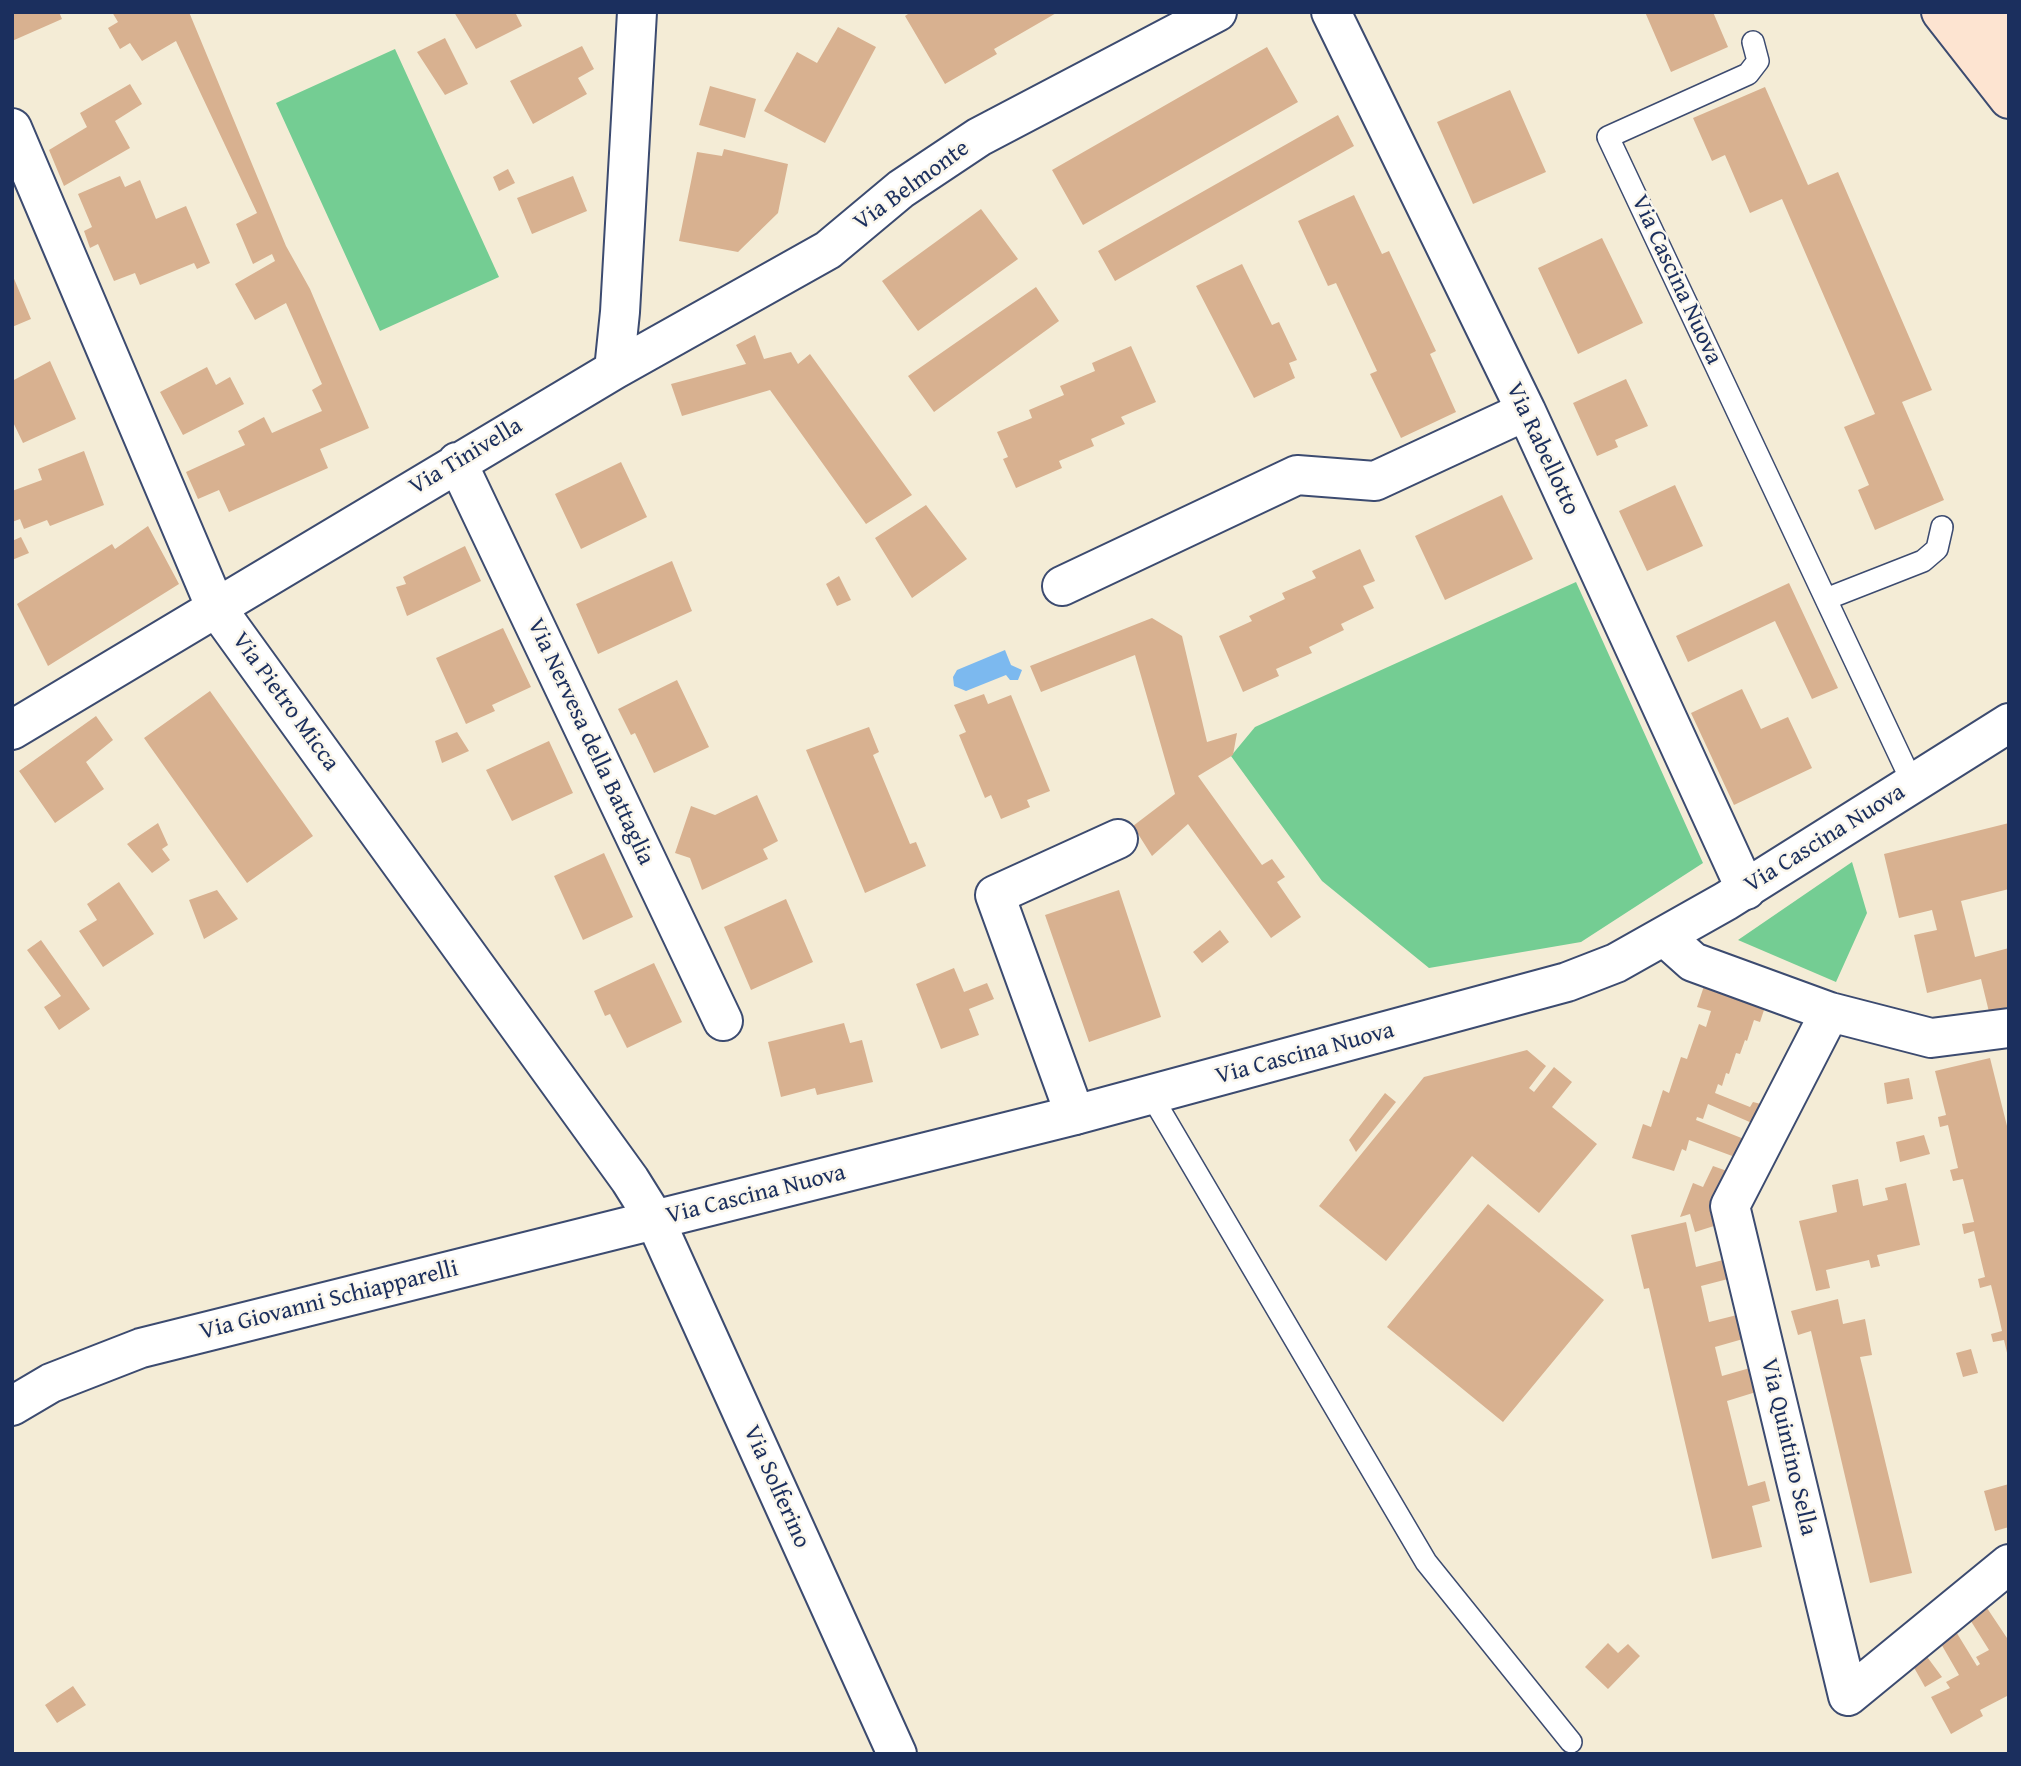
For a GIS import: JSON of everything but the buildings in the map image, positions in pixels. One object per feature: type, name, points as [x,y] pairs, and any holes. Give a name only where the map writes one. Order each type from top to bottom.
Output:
[{"type":"main road","points":[[1941,12],[2009,99]]},
{"type":"main road","points":[[1984,12],[2009,47]]},
{"type":"street","points":[[614,370],[620,312],[637,12]]},
{"type":"street","name":"Via Belmonte","points":[[614,370],[828,250],[901,189],[979,137],[1217,12]]},
{"type":"street","name":"Via Rabellotto","points":[[1331,12],[1526,411],[1746,890]]},
{"type":"street","name":"Via Pietro Micca","points":[[12,128],[215,606],[614,1158],[655,1220]]},
{"type":"street","name":"Via Tinivella","points":[[12,730],[215,606],[614,370]]},
{"type":"street","points":[[1062,586],[1297,475],[1375,481],[1526,411]]},
{"type":"street","name":"Via Nervesa della Battaglia","points":[[457,462],[723,1021]]},
{"type":"street","name":"Via Cascina Nuova","points":[[655,1220],[1075,1115],[1567,982],[1616,963],[1746,890],[2009,723]]},
{"type":"street","points":[[1075,1115],[995,895],[1118,839]]},
{"type":"street","points":[[1665,937],[1693,962],[1830,1012],[1931,1038],[2009,1028]]},
{"type":"street","name":"Via Quintino Sella","points":[[1830,1012],[1730,1206],[1848,1696],[2009,1564]]},
{"type":"street","name":"Via Giovanni Schiapparelli","points":[[12,1406],[51,1383],[141,1348],[655,1220]]},
{"type":"street","name":"Via Solferino","points":[[655,1220],[897,1754]]},
{"type":"lane","name":"Via Cascina Nuova","points":[[1753,42],[1758,61],[1748,74],[1608,137],[1913,784]]},
{"type":"lane","points":[[1826,598],[1923,561],[1937,549],[1942,527]]},
{"type":"lane","points":[[1151,1095],[1426,1562],[1571,1742]]},
{"type":"green space","points":[[395,49],[499,277],[380,331],[276,103]]},
{"type":"green space","points":[[1576,582],[1703,863],[1581,942],[1429,968],[1322,881],[1231,756],[1255,727]]},
{"type":"green space","points":[[1852,862],[1867,913],[1836,982],[1738,940]]},
{"type":"water","points":[[1005,650],[1011,665],[1022,670],[1018,680],[1010,680],[1006,675],[966,691],[954,686],[953,677],[957,670]]}]
